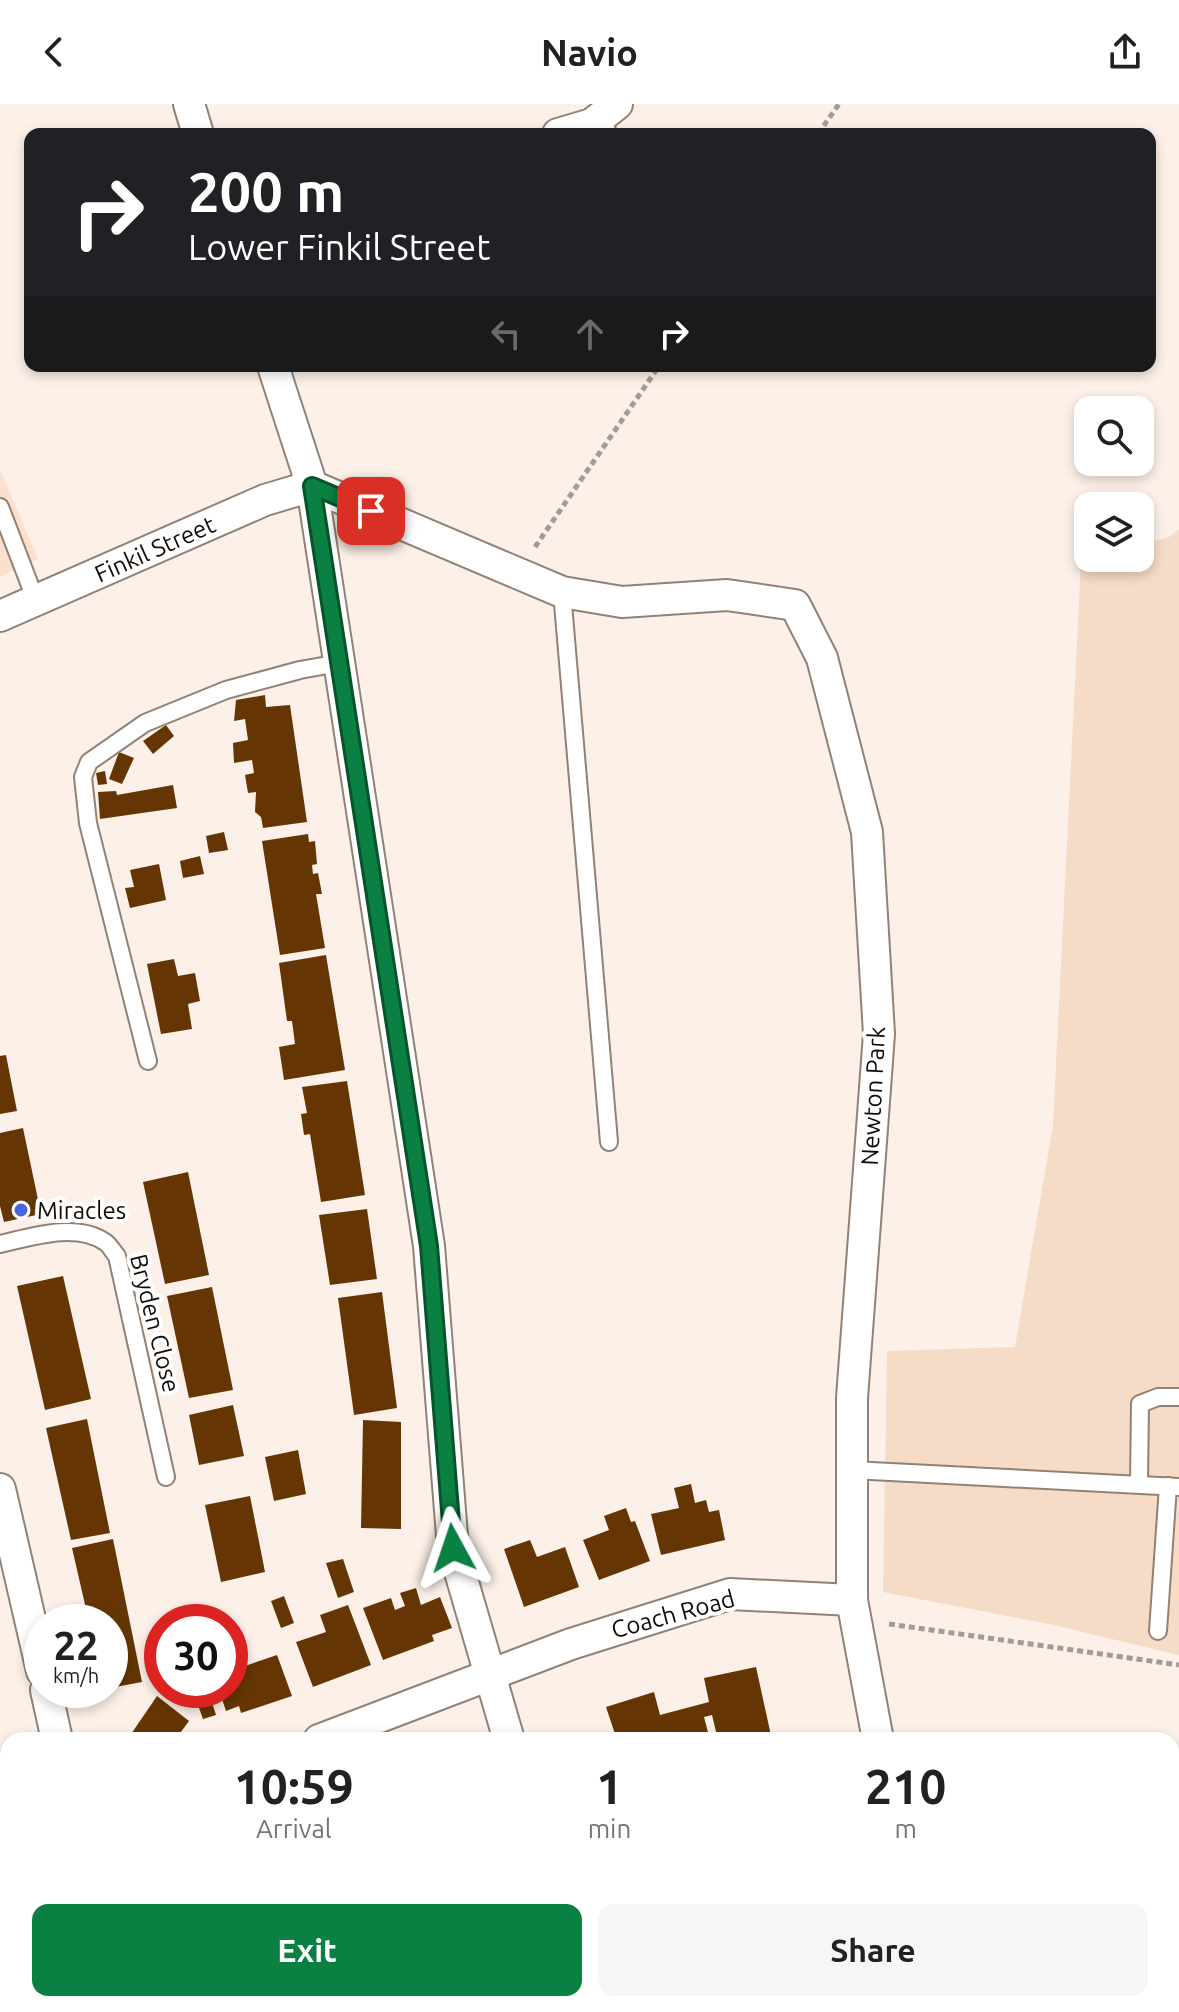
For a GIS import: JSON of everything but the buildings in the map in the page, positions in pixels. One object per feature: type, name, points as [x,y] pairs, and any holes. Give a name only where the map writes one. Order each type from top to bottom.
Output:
[{"type":"street","points":[[189,104],[196,128]]},
{"type":"street","points":[[597,128],[617,104]]},
{"type":"street","points":[[275,372],[312,486],[429,1246],[453,1548],[507,1732]]},
{"type":"street","points":[[312,486],[562,592]]},
{"type":"street","name":"Finkil Street","points":[[0,616],[265,500],[312,486]]},
{"type":"street","name":"Newton Park","points":[[562,592],[622,602],[727,595],[795,605],[822,658],[867,832],[879,1034],[852,1398],[852,1600],[877,1732]]},
{"type":"street","points":[[0,1489],[27,1604]]},
{"type":"street","name":"Coach Road","points":[[340,1732],[571,1644],[730,1594],[852,1600]]},
{"type":"street","points":[[50,1708],[55,1732]]},
{"type":"lane","points":[[0,507],[36,601]]},
{"type":"lane","points":[[562,592],[609,1142]]},
{"type":"lane","points":[[148,1061],[88,823],[83,777],[89,762],[145,723],[226,690],[339,663]]},
{"type":"lane","name":"Bryden Close","points":[[0,1244],[47,1234],[73,1233],[106,1242],[117,1256],[166,1477]]},
{"type":"lane","points":[[1139,1483],[1140,1404],[1158,1397],[1179,1397]]},
{"type":"lane","points":[[852,1470],[1174,1486],[1158,1631]]},
{"type":"path","points":[[822,128],[839,104]]},
{"type":"path","points":[[518,572],[655,372]]},
{"type":"path","points":[[852,1600],[881,1623],[1179,1665]]},
{"type":"shaded area","points":[[0,469],[38,559],[0,577]]},
{"type":"shaded area","points":[[1179,529],[1179,1655],[1049,1624],[883,1592],[887,1351],[1015,1347],[1053,1125],[1081,572],[1154,572],[1154,541],[1169,537]]},
{"type":"place","name":"Miracles","points":[[21,1210]]},
{"type":"route","points":[[371,511],[312,486],[429,1246],[453,1548]]}]
